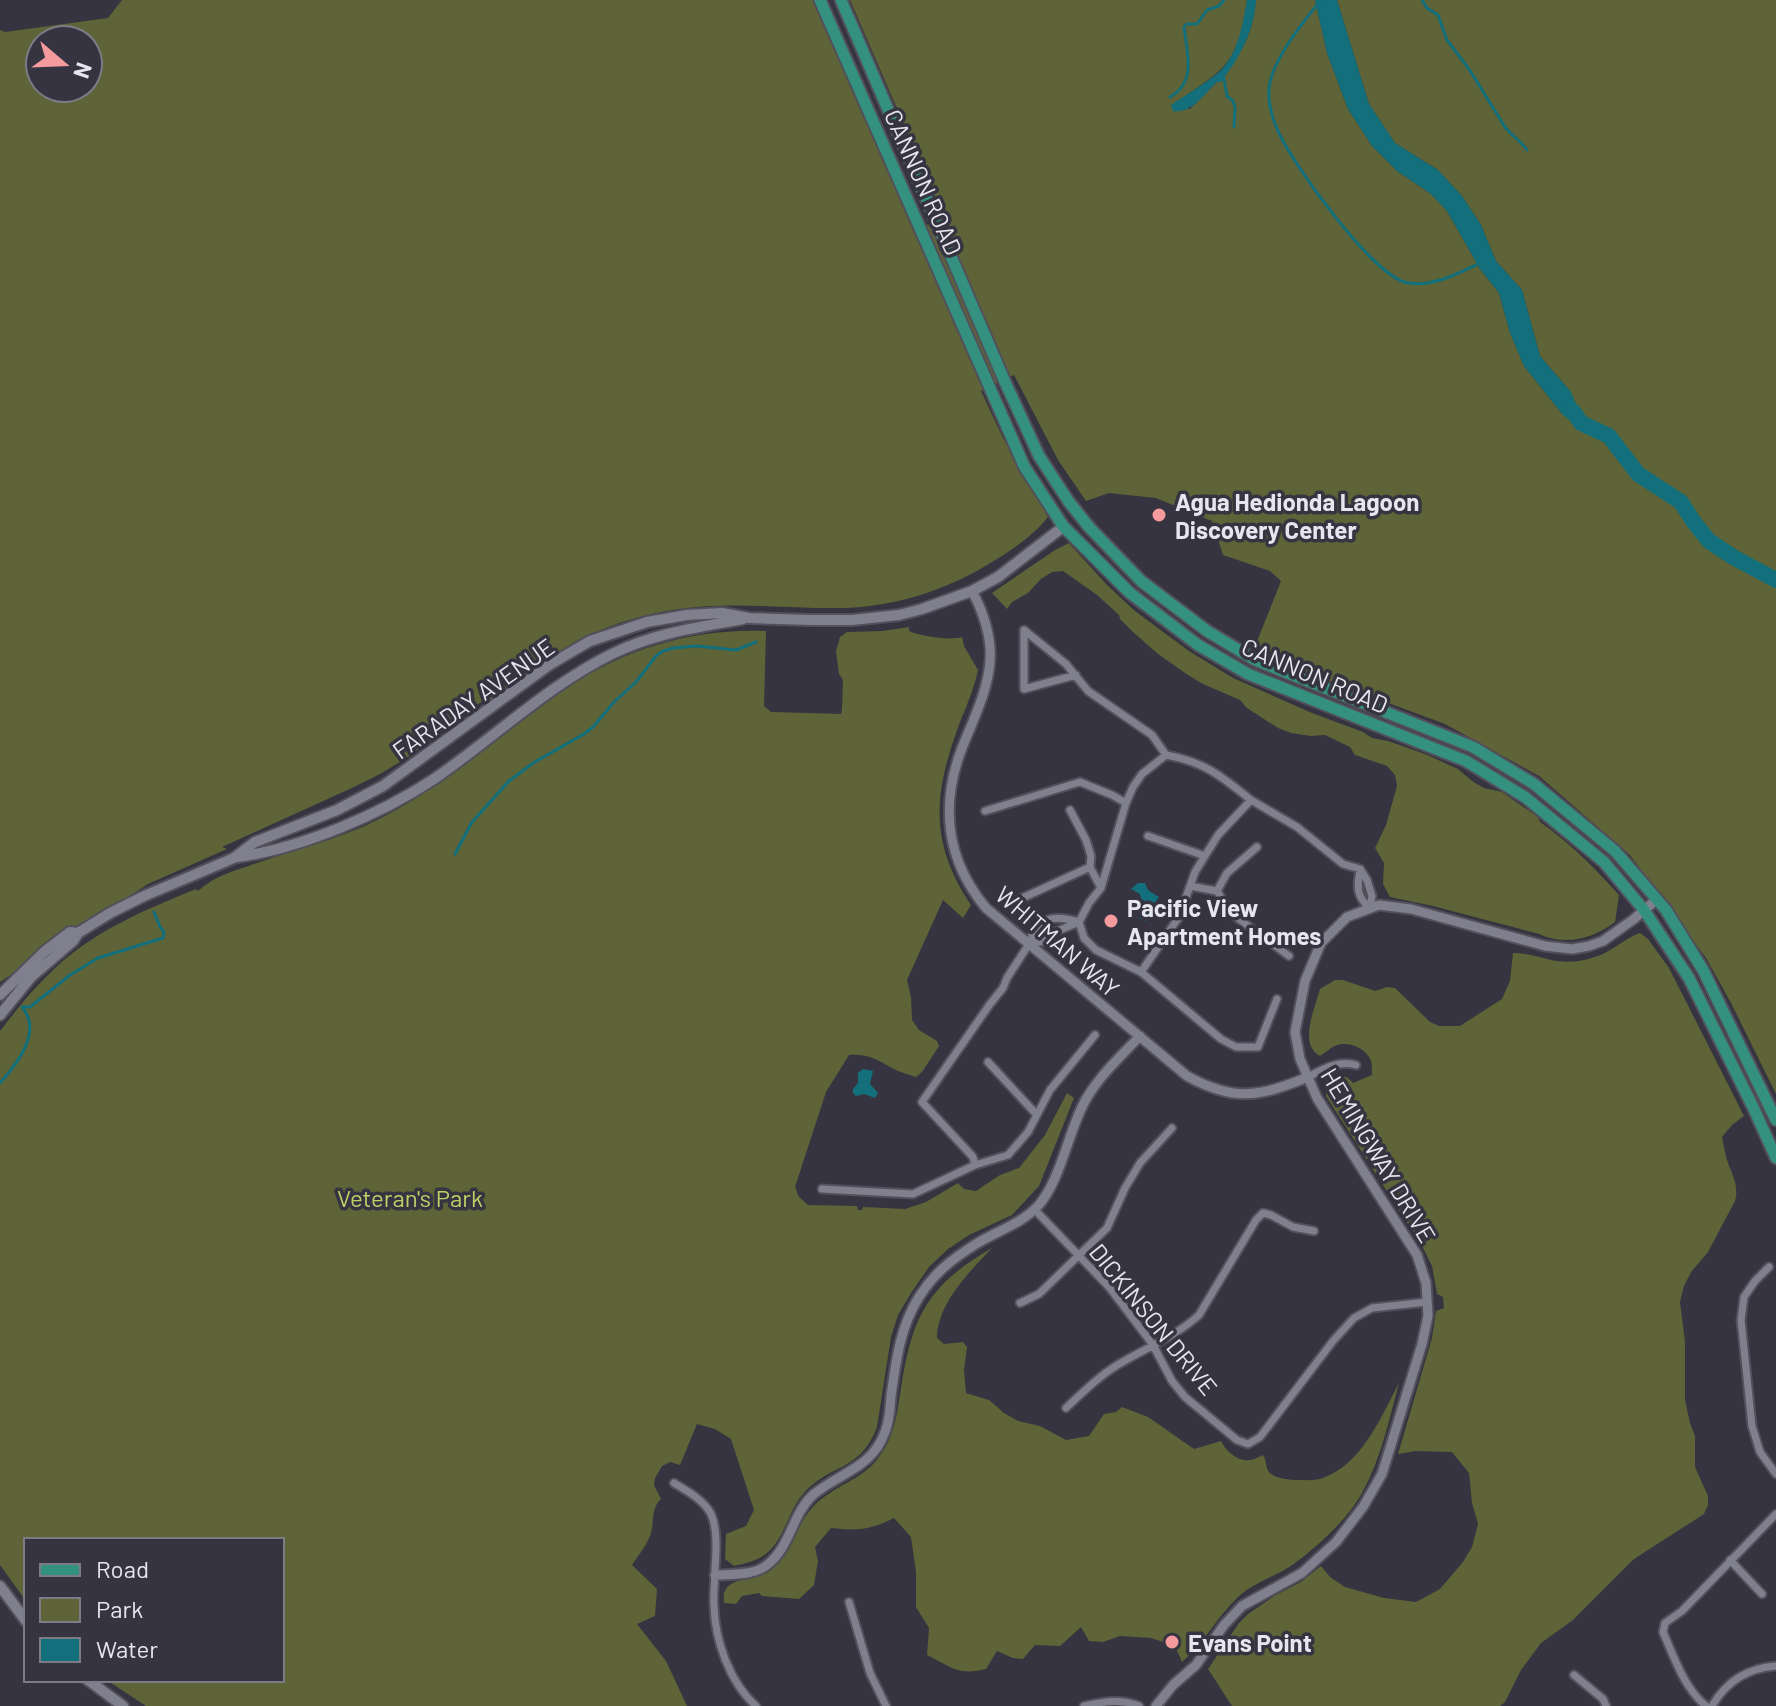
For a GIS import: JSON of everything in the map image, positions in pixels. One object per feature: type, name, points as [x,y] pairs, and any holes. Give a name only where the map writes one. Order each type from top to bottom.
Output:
[{"type":"main road","name":"CANNON ROAD","points":[[820,0],[921,227],[989,390],[1024,466],[1061,528],[1130,593],[1198,645],[1248,674],[1466,761],[1525,797],[1604,862],[1644,910],[1689,978],[1776,1158]]},
{"type":"main road","name":"CANNON ROAD","points":[[841,0],[1039,456],[1078,514],[1141,581],[1207,631],[1255,660],[1473,747],[1534,784],[1615,851],[1668,913],[1703,970],[1776,1120]]},
{"type":"main road","name":"FARADAY AVENUE","points":[[0,1015],[31,977],[73,941],[78,933],[144,896],[234,858],[255,842],[337,810],[383,786],[549,665],[590,641],[647,622],[687,615],[722,613],[749,618],[812,620],[879,618],[922,609],[972,591],[998,577],[1078,514]]},
{"type":"main road","name":"FARADAY AVENUE","points":[[234,858],[261,854],[311,838],[399,800],[434,779],[567,681],[615,653],[665,633],[749,618]]},
{"type":"main road","name":"FARADAY AVENUE","points":[[0,995],[53,945],[70,932],[78,933]]},
{"type":"main road","points":[[0,1586],[24,1618]]},
{"type":"main road","points":[[91,1682],[123,1706]]},
{"type":"street","name":"WHITMAN WAY","points":[[972,591],[986,629],[990,659],[988,679],[956,764],[948,802],[952,841],[962,871],[977,897],[986,908],[1187,1076],[1208,1087],[1226,1093],[1253,1094],[1308,1077],[1329,1066],[1356,1065]]},
{"type":"street","points":[[1076,675],[1024,689],[1024,630],[1066,664],[1076,675],[1088,691],[1152,735],[1166,755],[1198,763],[1214,771],[1251,800],[1297,827],[1343,864],[1360,869],[1357,887],[1361,901],[1370,908],[1379,905],[1411,909],[1522,941],[1566,949],[1603,941],[1657,899]]},
{"type":"street","points":[[1029,944],[1044,941],[1053,933],[1079,922],[1101,888],[1133,787],[1142,774],[1166,755]]},
{"type":"street","points":[[985,811],[1080,782],[1126,803]]},
{"type":"street","points":[[1141,972],[1179,917],[1195,872],[1218,835],[1251,800]]},
{"type":"street","points":[[1070,810],[1086,840],[1091,856],[1090,867],[1101,888]]},
{"type":"street","points":[[1148,836],[1205,856]]},
{"type":"street","points":[[1217,891],[1227,873],[1257,847]]},
{"type":"street","points":[[1018,900],[1090,867]]},
{"type":"street","points":[[1190,886],[1217,891],[1232,914],[1289,956]]},
{"type":"street","name":"HEMINGWAY DRIVE","points":[[1156,1706],[1173,1685],[1196,1665],[1224,1625],[1242,1606],[1302,1573],[1336,1542],[1363,1507],[1382,1474],[1422,1344],[1428,1316],[1426,1283],[1417,1255],[1317,1098],[1300,1059],[1295,1032],[1305,981],[1321,943],[1347,917],[1370,908]]},
{"type":"street","points":[[975,1165],[973,1157],[922,1102],[1003,988],[1029,944],[1033,931],[1049,919],[1061,916],[1079,922]]},
{"type":"street","points":[[1079,922],[1084,938],[1096,950],[1141,972],[1221,1039],[1236,1047],[1258,1047],[1277,999]]},
{"type":"street","points":[[822,1189],[913,1194],[975,1165],[1008,1155],[1028,1132],[1050,1090],[1095,1035]]},
{"type":"street","points":[[715,1575],[748,1574],[767,1565],[780,1550],[797,1515],[813,1496],[857,1469],[874,1453],[887,1427],[899,1344],[917,1300],[935,1273],[976,1243],[1019,1222],[1034,1209],[1049,1190],[1084,1102],[1100,1077],[1140,1036]]},
{"type":"street","points":[[988,1062],[1037,1115]]},
{"type":"street","points":[[1020,1303],[1039,1294],[1107,1228],[1140,1163],[1172,1128]]},
{"type":"street","name":"DICKINSON DRIVE","points":[[1034,1209],[1109,1287],[1153,1345],[1172,1381],[1185,1397],[1237,1440],[1248,1444],[1260,1437],[1354,1318],[1372,1308],[1427,1302]]},
{"type":"street","points":[[1066,1408],[1119,1364],[1188,1326],[1199,1315],[1263,1213],[1293,1227],[1314,1231]]},
{"type":"street","points":[[1769,1267],[1744,1297],[1741,1320],[1752,1426],[1760,1452],[1776,1474]]},
{"type":"street","points":[[674,1483],[698,1498],[711,1515],[716,1543],[713,1607],[717,1630],[728,1666],[747,1699],[756,1706]]},
{"type":"street","points":[[1706,1706],[1685,1680],[1663,1632],[1665,1623],[1682,1611],[1776,1514]]},
{"type":"street","points":[[1730,1560],[1762,1594]]},
{"type":"street","points":[[849,1602],[870,1673],[886,1706]]},
{"type":"street","points":[[1712,1706],[1728,1685],[1741,1675],[1776,1666]]},
{"type":"street","points":[[1574,1675],[1603,1699],[1606,1706]]},
{"type":"street","points":[[1084,1706],[1116,1701],[1139,1706]]},
{"type":"green space","points":[[122,0],[813,0],[914,231],[944,217],[850,0],[1247,0],[1239,38],[1226,64],[1172,105],[1190,109],[1235,61],[1249,34],[1256,0],[1315,0],[1327,53],[1348,109],[1372,146],[1397,171],[1431,194],[1447,211],[1480,269],[1499,293],[1510,333],[1524,366],[1563,415],[1571,392],[1540,356],[1522,290],[1496,261],[1481,225],[1462,196],[1438,170],[1395,143],[1369,104],[1337,0],[1776,0],[1776,1094],[1706,958],[1630,855],[1539,776],[1445,724],[1286,665],[1254,649],[1281,581],[1270,571],[1223,555],[1212,521],[1156,498],[1109,493],[1086,501],[1058,460],[1014,375],[981,391],[1003,438],[1048,517],[1029,536],[992,562],[939,589],[881,604],[842,608],[698,607],[651,614],[598,631],[551,657],[484,705],[484,700],[380,774],[148,884],[0,982],[0,30],[24,29],[24,104],[104,104],[104,24],[64,24],[108,18]]},
{"type":"green space","points":[[1069,543],[1135,611],[1189,651],[1233,678],[1372,738],[1425,754],[1458,769],[1484,788],[1502,792],[1562,838],[1619,895],[1615,922],[1598,933],[1559,940],[1390,897],[1383,884],[1384,863],[1375,848],[1386,825],[1397,786],[1395,775],[1387,766],[1355,755],[1350,747],[1325,735],[1311,736],[1278,728],[1240,700],[1188,675],[1158,654],[1097,595],[1063,571],[1052,572],[1041,579],[1007,609],[992,593]]},
{"type":"green space","name":"Veteran's Park","points":[[909,627],[909,631],[927,636],[962,637],[978,670],[951,747],[941,794],[940,816],[947,859],[971,905],[963,918],[943,900],[907,980],[912,1020],[939,1046],[916,1077],[872,1058],[849,1055],[826,1092],[795,1187],[799,1197],[808,1205],[857,1206],[858,1210],[863,1207],[905,1209],[926,1202],[958,1183],[964,1189],[976,1191],[1000,1175],[1019,1168],[1045,1135],[1067,1093],[1074,1098],[1039,1186],[1012,1215],[969,1235],[948,1249],[929,1267],[911,1293],[898,1315],[891,1337],[877,1427],[870,1442],[854,1460],[824,1476],[804,1493],[768,1552],[756,1560],[734,1566],[725,1559],[726,1534],[746,1526],[754,1510],[731,1439],[715,1429],[697,1424],[680,1465],[670,1462],[662,1466],[655,1478],[654,1485],[661,1499],[654,1512],[650,1536],[632,1565],[657,1589],[655,1616],[637,1624],[666,1661],[687,1706],[146,1706],[109,1682],[284,1682],[284,1538],[24,1538],[24,1598],[0,1565],[0,1031],[48,975],[99,935],[157,905],[196,889],[198,891],[223,875],[331,839],[377,820],[452,774],[571,685],[616,660],[689,637],[766,631],[764,706],[771,712],[841,714],[843,680],[839,674],[836,651],[840,637],[847,632]]},
{"type":"green space","points":[[1640,933],[1669,968],[1744,1116],[1722,1137],[1736,1186],[1735,1201],[1708,1252],[1691,1272],[1680,1302],[1685,1342],[1685,1400],[1695,1436],[1695,1467],[1708,1496],[1704,1514],[1634,1559],[1573,1620],[1541,1643],[1500,1706],[1232,1706],[1208,1669],[1248,1614],[1321,1566],[1345,1587],[1384,1598],[1416,1602],[1440,1589],[1463,1562],[1472,1547],[1478,1524],[1469,1473],[1452,1452],[1398,1454],[1432,1338],[1436,1311],[1444,1308],[1443,1297],[1437,1294],[1432,1266],[1422,1246],[1326,1096],[1330,1077],[1343,1076],[1353,1083],[1372,1075],[1372,1068],[1366,1053],[1352,1045],[1337,1045],[1320,1056],[1313,1051],[1310,1026],[1320,989],[1335,980],[1375,991],[1395,988],[1430,1022],[1439,1026],[1460,1026],[1502,999],[1510,981],[1513,953],[1556,961],[1579,961],[1601,955]]},
{"type":"green space","points":[[992,1248],[949,1301],[938,1325],[937,1338],[944,1344],[963,1342],[967,1347],[964,1370],[966,1393],[989,1400],[1018,1421],[1040,1426],[1066,1440],[1089,1436],[1104,1414],[1116,1412],[1122,1407],[1148,1417],[1194,1449],[1221,1441],[1237,1458],[1251,1460],[1263,1455],[1268,1470],[1275,1476],[1291,1480],[1317,1480],[1337,1471],[1359,1451],[1399,1383],[1374,1467],[1349,1513],[1295,1563],[1238,1597],[1182,1662],[1175,1646],[1151,1638],[1120,1636],[1103,1642],[1089,1641],[1081,1627],[1060,1646],[1035,1645],[1023,1659],[997,1651],[986,1669],[962,1671],[949,1667],[927,1655],[929,1628],[916,1607],[916,1572],[911,1537],[894,1518],[863,1529],[831,1528],[815,1547],[818,1561],[814,1585],[799,1599],[762,1596],[759,1593],[742,1596],[736,1604],[724,1603],[724,1594],[732,1584],[768,1572],[777,1565],[806,1516],[820,1500],[864,1472],[879,1457],[892,1433],[911,1341],[927,1305],[952,1275]]},
{"type":"water","points":[[1247,0],[1256,0],[1252,22],[1245,43],[1228,73],[1192,106],[1173,111],[1171,105],[1208,81],[1231,57],[1239,38]]},
{"type":"water","points":[[1315,0],[1337,0],[1369,104],[1395,143],[1438,170],[1462,196],[1481,225],[1496,261],[1522,290],[1540,356],[1571,392],[1589,435],[1563,415],[1524,366],[1510,333],[1499,293],[1480,269],[1447,211],[1431,194],[1397,171],[1372,146],[1348,109],[1327,53]]},
{"type":"water","points":[[1138,883],[1145,883],[1148,890],[1159,897],[1145,921],[1139,918],[1146,902],[1131,889]]},
{"type":"water","points":[[863,1069],[873,1071],[870,1084],[878,1093],[875,1098],[853,1093],[858,1083],[858,1073]]},
{"type":"waterway","points":[[1170,97],[1178,91],[1187,75],[1184,27],[1197,24],[1207,10],[1219,6],[1224,0]]},
{"type":"waterway","points":[[1321,0],[1289,42],[1271,78],[1271,111],[1286,147],[1336,217],[1375,262],[1393,276],[1408,283],[1426,283],[1444,279],[1478,264]]},
{"type":"waterway","points":[[1422,0],[1427,8],[1438,15],[1447,40],[1505,127],[1527,150]]},
{"type":"waterway","points":[[1223,74],[1227,96],[1235,107],[1234,127]]},
{"type":"waterway","points":[[1573,411],[1581,423],[1609,436],[1638,474],[1681,502],[1709,541],[1776,580]]},
{"type":"waterway","points":[[455,854],[472,822],[509,781],[593,727],[663,651],[697,646],[736,650],[756,642]]},
{"type":"waterway","points":[[0,1083],[20,1057],[29,1037],[28,1016],[22,1007],[30,1007],[70,975],[98,958],[163,938],[164,932],[154,912]]},
{"type":"place","name":"Agua Hedionda Lagoon Discovery Center","points":[[1159,515]]},
{"type":"place","name":"Pacific View Apartment Homes","points":[[1111,921]]},
{"type":"place","name":"Evans Point","points":[[1172,1642]]}]
